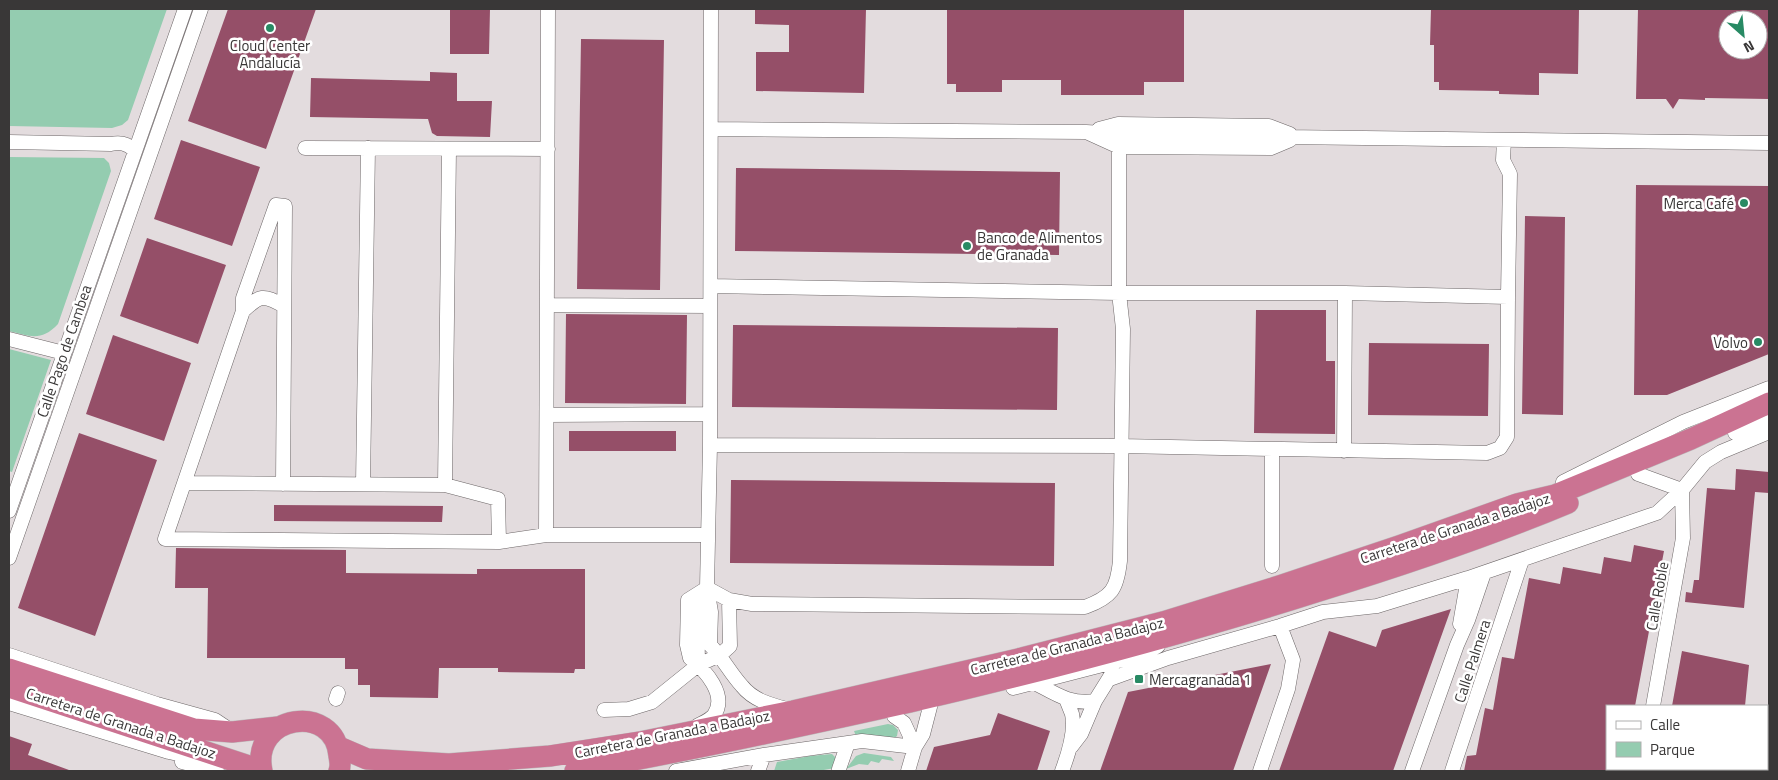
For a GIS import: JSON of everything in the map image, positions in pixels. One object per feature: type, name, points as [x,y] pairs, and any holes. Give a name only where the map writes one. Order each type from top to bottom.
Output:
[{"type":"highway","name":"Carretera de Granada a Badajoz","points":[[9,669],[194,729],[232,732],[278,727],[295,721],[312,722],[328,731],[339,747],[367,759],[449,764],[550,756],[640,742],[793,711],[1022,658],[1163,622],[1362,559],[1517,504],[1555,495],[1691,439],[1769,404]]},
{"type":"highway","name":"Carretera de Granada a Badajoz","points":[[575,771],[659,756],[991,683],[1173,636],[1400,566],[1558,508],[1735,433],[1769,415]]},
{"type":"highway","name":"Carretera de Granada a Badajoz","points":[[9,687],[259,769]]},
{"type":"highway","points":[[259,769],[261,754],[266,741],[278,727]]},
{"type":"highway","points":[[339,747],[339,771]]},
{"type":"street","name":"Calle Pago de Cambea","points":[[9,511],[185,9]]},
{"type":"street","name":"Calle Pago de Cambea","points":[[9,558],[201,9]]},
{"type":"street","points":[[546,535],[548,9]]},
{"type":"street","points":[[711,9],[710,445],[707,535],[707,588],[711,612],[710,645],[720,655],[743,688],[766,704],[793,711]]},
{"type":"street","points":[[711,129],[1086,132],[1136,135],[1769,143]]},
{"type":"street","points":[[1086,132],[1119,146],[1271,148],[1298,137]]},
{"type":"street","points":[[710,445],[1120,446],[1487,453],[1500,448],[1507,437],[1510,174],[1503,160],[1504,140]]},
{"type":"street","points":[[9,142],[110,144],[118,142],[129,145],[134,150],[150,156]]},
{"type":"street","points":[[707,588],[725,598],[752,604],[1085,607],[1102,601],[1113,591],[1118,578],[1120,561],[1123,329],[1119,293],[1119,146]]},
{"type":"street","points":[[305,148],[548,149]]},
{"type":"street","points":[[363,484],[368,148]]},
{"type":"street","points":[[445,485],[449,149]]},
{"type":"street","points":[[283,484],[286,206],[276,206],[243,298],[243,311],[165,539],[499,542],[546,535],[707,535]]},
{"type":"street","points":[[711,286],[1119,293],[1345,293],[1508,297]]},
{"type":"street","points":[[1344,450],[1345,293]]},
{"type":"street","points":[[243,311],[256,299],[266,297],[284,306]]},
{"type":"street","points":[[547,305],[710,306]]},
{"type":"street","points":[[9,339],[64,353]]},
{"type":"street","points":[[1517,504],[1683,422],[1769,388]]},
{"type":"street","points":[[547,415],[710,414]]},
{"type":"street","points":[[1735,433],[1769,422]]},
{"type":"street","points":[[1110,679],[1168,658],[1323,612],[1377,606],[1484,573],[1658,513],[1682,490],[1705,462],[1721,452],[1769,432]]},
{"type":"street","points":[[1272,449],[1272,566]]},
{"type":"street","points":[[1638,474],[1682,490]]},
{"type":"street","points":[[184,483],[445,485],[498,499],[499,542]]},
{"type":"street","name":"Calle Roble","points":[[1653,705],[1684,538],[1682,490]]},
{"type":"street","name":"Calle Palmera","points":[[1452,771],[1522,560]]},
{"type":"street","name":"Calle Palmera","points":[[1412,771],[1484,573]]},
{"type":"street","name":"Calle Palmera","points":[[1457,645],[1468,578]]},
{"type":"street","points":[[686,733],[713,716],[718,706],[717,690],[698,665],[697,601],[707,588]]},
{"type":"street","points":[[604,710],[630,709],[652,702],[698,665],[720,655],[730,646],[730,625],[725,598]]},
{"type":"street","points":[[720,655],[725,598]]},
{"type":"street","points":[[730,625],[752,604]]},
{"type":"street","points":[[1260,771],[1288,689],[1293,660],[1280,626]]},
{"type":"street","points":[[826,720],[850,725],[1035,683],[1146,653],[1173,636]]},
{"type":"street","points":[[9,647],[20,652],[34,664]]},
{"type":"street","points":[[9,656],[157,704],[215,720],[232,732]]},
{"type":"street","points":[[1062,771],[1070,750],[1081,734],[1095,701],[1110,679],[1118,662]]},
{"type":"street","points":[[1035,683],[1066,699],[1083,703],[1095,701]]},
{"type":"street","points":[[1066,699],[1072,716],[1070,750]]},
{"type":"street","points":[[9,703],[169,752],[220,764],[259,769]]},
{"type":"street","points":[[908,771],[916,747],[923,734],[930,707]]},
{"type":"street","points":[[894,716],[904,723],[916,747]]},
{"type":"street","points":[[62,719],[146,753],[217,771]]},
{"type":"street","points":[[676,771],[764,755],[862,741],[916,747]]},
{"type":"street","points":[[839,769],[848,744]]},
{"type":"street","points":[[758,771],[764,755]]},
{"type":"green space","points":[[9,9],[167,9],[128,120],[122,125],[112,128],[9,126]]},
{"type":"green space","points":[[9,157],[104,158],[109,163],[111,171],[58,324],[52,330],[35,336],[9,331]]},
{"type":"green space","points":[[9,349],[51,360],[12,472],[9,471]]},
{"type":"green space","points":[[888,724],[893,725],[898,730],[897,736],[893,739],[877,736],[856,736],[854,731]]},
{"type":"green space","points":[[864,753],[891,757],[894,761],[882,759],[879,763],[871,761],[868,765],[859,764],[846,769],[856,756]]},
{"type":"green space","points":[[832,754],[835,757],[835,768],[818,771],[774,771],[777,762]]},
{"type":"building","points":[[228,9],[316,9],[266,149],[188,121]]},
{"type":"building","points":[[450,9],[490,9],[489,54],[450,54]]},
{"type":"building","points":[[755,9],[866,9],[864,93],[756,91],[756,52],[789,52],[789,25],[755,24]]},
{"type":"building","points":[[947,9],[1184,9],[1184,82],[1144,82],[1144,95],[1061,95],[1061,80],[1002,80],[1002,92],[956,92],[956,84],[947,84]]},
{"type":"building","points":[[1431,9],[1579,9],[1578,74],[1539,73],[1539,95],[1499,94],[1499,91],[1439,90],[1439,82],[1434,82],[1434,45],[1430,45]]},
{"type":"building","points":[[1638,9],[1769,9],[1769,99],[1679,99],[1673,109],[1666,99],[1636,99]]},
{"type":"building","points":[[581,39],[664,40],[660,290],[577,289]]},
{"type":"building","points":[[430,72],[457,73],[457,101],[492,101],[490,137],[437,136],[432,133],[428,119],[310,117],[311,78],[430,81]]},
{"type":"building","points":[[181,140],[260,167],[232,246],[154,219]]},
{"type":"building","points":[[736,168],[1060,172],[1059,255],[735,251]]},
{"type":"building","points":[[1636,185],[1769,186],[1769,354],[1667,395],[1634,395]]},
{"type":"building","points":[[1525,216],[1565,217],[1563,415],[1522,414]]},
{"type":"building","points":[[147,238],[226,265],[198,344],[120,316]]},
{"type":"building","points":[[1256,310],[1326,310],[1326,361],[1335,361],[1335,434],[1254,433]]},
{"type":"building","points":[[566,314],[687,315],[686,404],[565,403]]},
{"type":"building","points":[[733,325],[1058,328],[1057,410],[732,407]]},
{"type":"building","points":[[113,335],[191,363],[164,441],[86,414]]},
{"type":"building","points":[[1369,343],[1489,344],[1488,416],[1368,415]]},
{"type":"building","points":[[569,431],[676,431],[676,451],[569,451]]},
{"type":"building","points":[[79,433],[157,460],[95,636],[18,608]]},
{"type":"building","points":[[1736,469],[1769,472],[1769,493],[1755,492],[1744,608],[1685,602],[1686,592],[1692,593],[1694,580],[1699,580],[1707,488],[1735,490]]},
{"type":"building","points":[[731,480],[1055,483],[1054,566],[730,563]]},
{"type":"building","points":[[274,505],[443,506],[442,522],[274,521]]},
{"type":"building","points":[[1634,545],[1664,551],[1635,705],[1606,705],[1607,771],[1464,771],[1467,756],[1476,755],[1485,708],[1493,710],[1502,657],[1514,659],[1529,578],[1560,584],[1563,567],[1601,574],[1604,557],[1631,562]]},
{"type":"building","points":[[176,548],[346,550],[346,573],[477,574],[477,569],[585,569],[585,669],[575,669],[574,673],[498,672],[498,668],[439,668],[438,698],[370,697],[370,685],[358,685],[358,669],[345,669],[345,658],[207,658],[208,588],[175,588]]},
{"type":"building","points":[[1451,609],[1393,771],[1279,771],[1329,631],[1376,647],[1382,630]]},
{"type":"building","points":[[1682,651],[1749,665],[1745,705],[1672,705]]},
{"type":"building","points":[[1271,664],[1233,771],[1100,771],[1128,692]]},
{"type":"building","points":[[998,713],[1050,731],[1037,771],[926,771],[934,747],[990,735]]},
{"type":"building","points":[[9,736],[32,744],[28,755],[69,771],[9,771]]},
{"type":"place","name":"Cloud Center Andalucía","points":[[270,28]]},
{"type":"place","name":"Merca Café","points":[[1744,203]]},
{"type":"place","name":"Banco de Alimentos de Granada","points":[[967,246]]},
{"type":"place","name":"Volvo","points":[[1758,342]]},
{"type":"place","name":"Mercagranada 1","points":[[1139,679]]}]
